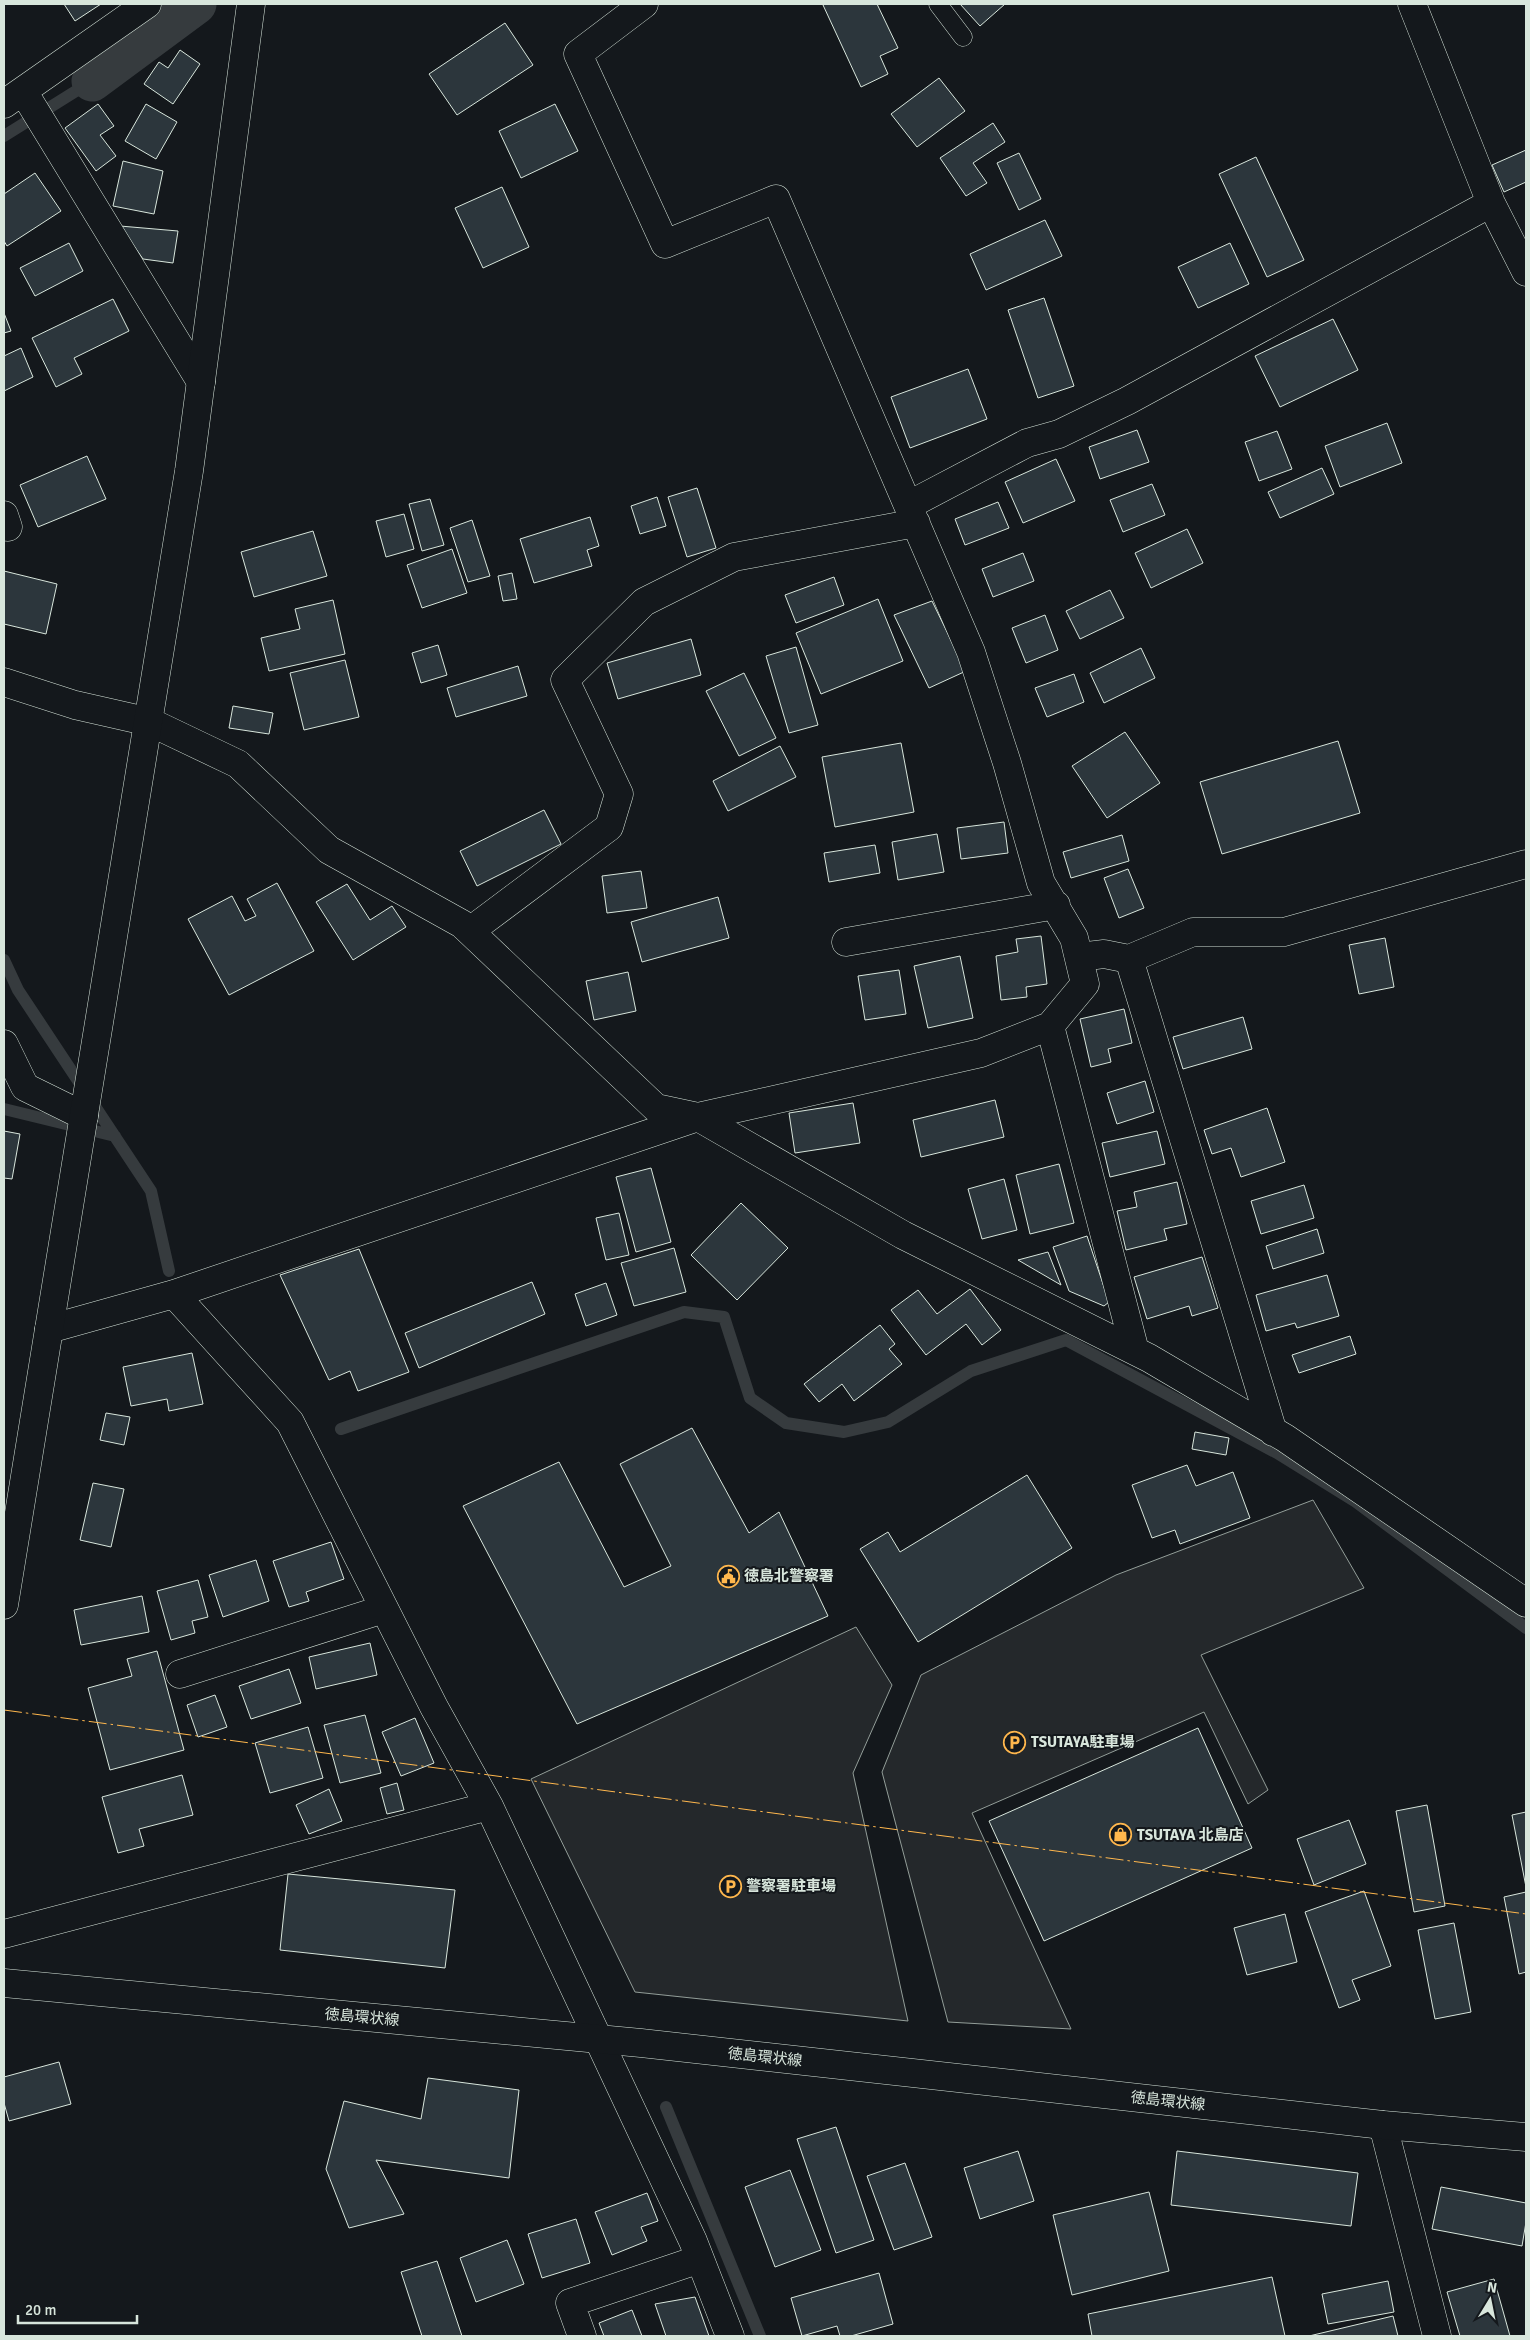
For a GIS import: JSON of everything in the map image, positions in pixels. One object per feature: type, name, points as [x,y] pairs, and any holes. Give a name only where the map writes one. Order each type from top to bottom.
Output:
[{"type":"street","points":[[147,4],[13,98],[48,134],[201,382]]},
{"type":"street","points":[[4,1605],[150,722],[189,471],[251,4]]},
{"type":"street","points":[[49,1329],[174,1294],[698,1117],[981,1053],[1050,1026],[1085,984],[1074,938],[1056,905],[1041,883],[1007,763],[971,652],[776,199],[665,244],[578,54],[644,4]]},
{"type":"street","points":[[1412,4],[1491,203],[1526,272]]},
{"type":"street","points":[[470,931],[609,827],[620,794],[565,680],[644,602],[734,557],[912,514],[1027,443],[1059,434],[1127,401],[1491,203]]},
{"type":"street","points":[[4,682],[75,704],[150,722],[238,764],[329,850],[462,924],[561,1020],[656,1108],[698,1117],[903,1235],[1135,1351],[1273,1432],[1348,1480],[1526,1603]]},
{"type":"street","points":[[1079,957],[1104,954],[1129,958],[1194,932],[1284,932],[1526,864]]},
{"type":"street","points":[[846,942],[1056,905]]},
{"type":"street","points":[[1129,958],[1273,1432]]},
{"type":"street","points":[[1050,1026],[1135,1351]]},
{"type":"street","points":[[4,1044],[25,1086],[84,1116]]},
{"type":"street","points":[[174,1294],[290,1422],[434,1707],[489,1806],[700,2259],[730,2336]]},
{"type":"street","points":[[180,1674],[384,1609]]},
{"type":"street","points":[[4,1934],[489,1806]]},
{"type":"street","name":"徳島環状線","points":[[4,1982],[598,2040],[1383,2125],[1526,2137]]},
{"type":"street","points":[[1383,2125],[1437,2336]]},
{"type":"street","points":[[582,2336],[570,2303],[700,2259]]},
{"type":"lane","points":[[938,4],[963,37]]},
{"type":"shaded area","name":"TSUTAYA駐車場","points":[[1313,1500],[1364,1588],[1201,1655],[1268,1790],[1248,1804],[1204,1712],[972,1813],[1071,2029],[948,2022],[882,1772],[921,1675],[1116,1575]]},
{"type":"shaded area","name":"警察署駐車場","points":[[856,1627],[892,1685],[853,1773],[908,2021],[635,1992],[531,1779]]},
{"type":"building","points":[[64,4],[101,4],[75,21]]},
{"type":"building","points":[[877,4],[898,48],[880,56],[888,74],[861,87],[823,5]]},
{"type":"building","points":[[960,4],[1005,4],[980,26]]},
{"type":"building","points":[[505,23],[533,65],[457,115],[429,74]]},
{"type":"building","points":[[180,50],[200,64],[173,104],[144,84],[159,62],[168,68]]},
{"type":"building","points":[[939,78],[965,111],[917,147],[891,114]]},
{"type":"building","points":[[98,104],[114,126],[100,135],[116,156],[96,171],[65,128]]},
{"type":"building","points":[[146,104],[177,122],[156,159],[125,141]]},
{"type":"building","points":[[555,104],[578,151],[521,178],[499,131]]},
{"type":"building","points":[[993,123],[1005,142],[973,163],[987,183],[966,196],[940,158]]},
{"type":"building","points":[[1526,150],[1526,182],[1504,192],[1492,165]]},
{"type":"building","points":[[1019,153],[1041,199],[1019,210],[997,163]]},
{"type":"building","points":[[1256,157],[1304,260],[1267,277],[1219,174]]},
{"type":"building","points":[[123,161],[163,171],[154,214],[113,206]]},
{"type":"building","points":[[35,173],[61,211],[7,246],[4,241],[4,194]]},
{"type":"building","points":[[502,187],[529,247],[483,268],[455,208]]},
{"type":"building","points":[[1045,220],[1062,256],[986,290],[970,254]]},
{"type":"building","points":[[120,226],[178,231],[173,263],[143,259]]},
{"type":"building","points":[[69,243],[83,271],[35,296],[20,268]]},
{"type":"building","points":[[1230,243],[1249,284],[1198,308],[1178,267]]},
{"type":"building","points":[[1044,298],[1074,386],[1038,398],[1008,310]]},
{"type":"building","points":[[113,299],[129,331],[74,358],[82,374],[56,387],[32,338]]},
{"type":"building","points":[[4,313],[11,331],[4,333]]},
{"type":"building","points":[[1333,319],[1358,370],[1280,407],[1255,356]]},
{"type":"building","points":[[21,348],[33,377],[4,391],[4,356]]},
{"type":"building","points":[[968,369],[987,419],[910,448],[891,397]]},
{"type":"building","points":[[1387,423],[1402,463],[1340,487],[1325,446]]},
{"type":"building","points":[[1137,430],[1149,462],[1100,479],[1089,447]]},
{"type":"building","points":[[1277,431],[1292,469],[1259,481],[1245,442]]},
{"type":"building","points":[[87,456],[106,499],[38,527],[20,485]]},
{"type":"building","points":[[1056,459],[1075,501],[1023,523],[1005,482]]},
{"type":"building","points":[[1322,468],[1334,494],[1280,518],[1268,492]]},
{"type":"building","points":[[1152,484],[1165,515],[1123,532],[1110,500]]},
{"type":"building","points":[[697,488],[716,548],[687,557],[668,497]]},
{"type":"building","points":[[657,497],[666,526],[640,534],[631,506]]},
{"type":"building","points":[[430,499],[444,545],[422,551],[409,504]]},
{"type":"building","points":[[998,502],[1009,528],[965,545],[955,519]]},
{"type":"building","points":[[404,514],[414,549],[386,557],[376,521]]},
{"type":"building","points":[[590,517],[599,546],[587,550],[592,566],[534,583],[520,539]]},
{"type":"building","points":[[472,520],[490,576],[468,582],[450,528]]},
{"type":"building","points":[[1187,529],[1203,563],[1151,588],[1135,553]]},
{"type":"building","points":[[313,531],[327,576],[254,597],[241,552]]},
{"type":"building","points":[[452,549],[467,593],[422,608],[407,565]]},
{"type":"building","points":[[1023,553],[1034,581],[993,597],[982,569]]},
{"type":"building","points":[[4,571],[57,584],[46,634],[4,624]]},
{"type":"building","points":[[512,573],[517,599],[503,601],[498,576]]},
{"type":"building","points":[[834,577],[844,605],[796,623],[785,595]]},
{"type":"building","points":[[1110,590],[1124,618],[1080,639],[1066,611]]},
{"type":"building","points":[[878,599],[903,661],[821,694],[796,633]]},
{"type":"building","points":[[333,600],[345,654],[269,671],[261,638],[300,629],[295,609]]},
{"type":"building","points":[[932,601],[966,671],[929,688],[894,615]]},
{"type":"building","points":[[1045,615],[1058,650],[1026,663],[1012,628]]},
{"type":"building","points":[[691,639],[701,675],[618,699],[607,663]]},
{"type":"building","points":[[438,645],[447,675],[421,683],[412,653]]},
{"type":"building","points":[[796,647],[818,725],[789,733],[766,656]]},
{"type":"building","points":[[1141,648],[1155,678],[1104,703],[1090,673]]},
{"type":"building","points":[[345,660],[359,717],[304,730],[290,673]]},
{"type":"building","points":[[518,666],[527,696],[456,717],[447,688]]},
{"type":"building","points":[[744,673],[776,738],[739,756],[706,691]]},
{"type":"building","points":[[1074,674],[1084,702],[1047,717],[1035,688]]},
{"type":"building","points":[[233,706],[273,713],[269,734],[229,728]]},
{"type":"building","points":[[1125,732],[1160,783],[1107,818],[1072,766]]},
{"type":"building","points":[[1338,741],[1360,813],[1222,854],[1200,782]]},
{"type":"building","points":[[901,743],[914,812],[835,827],[822,757]]},
{"type":"building","points":[[780,746],[796,777],[728,811],[713,781]]},
{"type":"building","points":[[544,810],[561,844],[477,886],[460,851]]},
{"type":"building","points":[[1004,822],[1008,853],[961,859],[957,828]]},
{"type":"building","points":[[937,834],[944,872],[898,880],[892,842]]},
{"type":"building","points":[[1122,835],[1129,861],[1071,878],[1063,852]]},
{"type":"building","points":[[875,845],[880,873],[829,882],[824,853]]},
{"type":"building","points":[[1128,869],[1144,908],[1119,918],[1104,878]]},
{"type":"building","points":[[641,871],[647,908],[607,913],[602,876]]},
{"type":"building","points":[[277,883],[314,951],[229,995],[188,919],[232,896],[245,921],[256,916],[247,899]]},
{"type":"building","points":[[347,884],[370,920],[392,906],[406,927],[353,960],[316,902]]},
{"type":"building","points":[[718,897],[729,938],[642,962],[631,922]]},
{"type":"building","points":[[1041,936],[1047,984],[1026,987],[1027,997],[1001,1000],[996,956],[1018,952],[1016,939]]},
{"type":"building","points":[[1385,938],[1394,987],[1359,994],[1349,945]]},
{"type":"building","points":[[960,956],[973,1018],[928,1028],[914,966]]},
{"type":"building","points":[[899,970],[906,1014],[865,1020],[858,976]]},
{"type":"building","points":[[628,972],[636,1011],[594,1020],[586,981]]},
{"type":"building","points":[[1124,1009],[1132,1043],[1108,1049],[1111,1062],[1091,1067],[1080,1019]]},
{"type":"building","points":[[1243,1017],[1252,1049],[1183,1069],[1173,1037]]},
{"type":"building","points":[[1145,1081],[1154,1112],[1117,1124],[1107,1093]]},
{"type":"building","points":[[995,1100],[1004,1137],[921,1157],[913,1120]]},
{"type":"building","points":[[853,1103],[860,1143],[795,1153],[789,1113]]},
{"type":"building","points":[[1267,1108],[1285,1162],[1241,1177],[1231,1148],[1212,1154],[1204,1130]]},
{"type":"building","points":[[4,1131],[20,1134],[12,1179],[4,1178]]},
{"type":"building","points":[[1157,1131],[1165,1164],[1110,1177],[1102,1143]]},
{"type":"building","points":[[1059,1164],[1074,1223],[1030,1234],[1016,1175]]},
{"type":"building","points":[[651,1168],[671,1242],[636,1252],[616,1177]]},
{"type":"building","points":[[1004,1179],[1017,1230],[982,1239],[968,1189]]},
{"type":"building","points":[[1177,1182],[1187,1224],[1164,1229],[1167,1240],[1126,1250],[1117,1211],[1137,1207],[1134,1192]]},
{"type":"building","points":[[1304,1185],[1314,1218],[1261,1234],[1251,1201]]},
{"type":"building","points":[[741,1203],[788,1248],[737,1300],[691,1255]]},
{"type":"building","points":[[619,1213],[629,1255],[606,1260],[596,1218]]},
{"type":"building","points":[[1317,1229],[1324,1253],[1273,1269],[1266,1246]]},
{"type":"building","points":[[1087,1236],[1109,1302],[1104,1306],[1069,1291],[1053,1247]]},
{"type":"building","points":[[674,1248],[686,1292],[634,1306],[621,1263]]},
{"type":"building","points":[[359,1249],[409,1372],[358,1391],[350,1371],[329,1380],[280,1275]]},
{"type":"building","points":[[1048,1252],[1061,1285],[1018,1260]]},
{"type":"building","points":[[1202,1257],[1218,1308],[1192,1316],[1189,1306],[1147,1319],[1134,1277]]},
{"type":"building","points":[[1327,1275],[1339,1316],[1297,1328],[1295,1323],[1266,1331],[1256,1295]]},
{"type":"building","points":[[532,1282],[545,1314],[419,1368],[405,1333]]},
{"type":"building","points":[[606,1283],[617,1315],[586,1326],[575,1294]]},
{"type":"building","points":[[970,1289],[1001,1330],[982,1345],[966,1324],[926,1355],[891,1310],[918,1290],[937,1314]]},
{"type":"building","points":[[880,1325],[895,1344],[889,1349],[902,1364],[854,1401],[842,1384],[819,1402],[804,1384]]},
{"type":"building","points":[[1350,1336],[1356,1354],[1299,1373],[1292,1355]]},
{"type":"building","points":[[192,1353],[203,1404],[169,1411],[167,1399],[131,1406],[123,1367]]},
{"type":"building","points":[[106,1413],[130,1417],[124,1445],[100,1440]]},
{"type":"building","name":"徳島北警察署","points":[[692,1428],[749,1533],[779,1512],[828,1616],[577,1724],[463,1506],[559,1462],[624,1587],[671,1566],[620,1464]]},
{"type":"building","points":[[1195,1432],[1229,1438],[1226,1455],[1192,1449]]},
{"type":"building","points":[[1187,1465],[1196,1486],[1233,1472],[1250,1518],[1180,1544],[1175,1530],[1152,1538],[1132,1485]]},
{"type":"building","points":[[1027,1475],[1072,1548],[918,1642],[860,1549],[888,1532],[900,1552]]},
{"type":"building","points":[[93,1483],[124,1489],[111,1547],[80,1540]]},
{"type":"building","points":[[331,1542],[344,1579],[306,1592],[309,1601],[289,1607],[273,1561]]},
{"type":"building","points":[[256,1560],[269,1601],[223,1617],[209,1575]]},
{"type":"building","points":[[198,1580],[208,1617],[192,1621],[195,1633],[171,1640],[157,1591]]},
{"type":"building","points":[[142,1596],[149,1632],[81,1645],[74,1610]]},
{"type":"building","points":[[370,1643],[377,1675],[316,1689],[309,1657]]},
{"type":"building","points":[[157,1651],[184,1750],[110,1770],[88,1688],[132,1676],[127,1659]]},
{"type":"building","points":[[289,1669],[301,1703],[251,1719],[239,1686]]},
{"type":"building","points":[[215,1695],[227,1727],[198,1737],[187,1705]]},
{"type":"building","points":[[365,1715],[381,1773],[340,1783],[324,1725]]},
{"type":"building","points":[[415,1718],[434,1763],[401,1776],[382,1732]]},
{"type":"building","points":[[308,1727],[323,1778],[270,1793],[255,1743]]},
{"type":"building","name":"TSUTAYA 北島店","points":[[1198,1728],[1252,1848],[1044,1941],[989,1821]]},
{"type":"building","points":[[182,1775],[193,1815],[139,1829],[144,1846],[118,1853],[102,1797]]},
{"type":"building","points":[[397,1783],[404,1810],[387,1814],[380,1788]]},
{"type":"building","points":[[329,1789],[342,1821],[309,1834],[296,1805]]},
{"type":"building","points":[[1427,1805],[1445,1906],[1414,1912],[1396,1811]]},
{"type":"building","points":[[1526,1812],[1526,1887],[1512,1815]]},
{"type":"building","points":[[1349,1820],[1366,1864],[1314,1885],[1297,1839]]},
{"type":"building","points":[[288,1874],[455,1890],[445,1968],[280,1950]]},
{"type":"building","points":[[1364,1891],[1391,1966],[1352,1980],[1360,2000],[1339,2008],[1305,1912]]},
{"type":"building","points":[[1526,1892],[1526,1972],[1519,1974],[1504,1897]]},
{"type":"building","points":[[1285,1914],[1297,1962],[1247,1975],[1234,1928]]},
{"type":"building","points":[[1454,1923],[1471,2012],[1435,2019],[1418,1930]]},
{"type":"building","points":[[59,2062],[71,2104],[9,2121],[4,2103],[4,2077]]},
{"type":"building","points":[[428,2078],[519,2090],[509,2178],[376,2160],[404,2214],[349,2228],[326,2169],[344,2101],[421,2119]]},
{"type":"building","points":[[836,2127],[874,2240],[836,2253],[797,2139]]},
{"type":"building","points":[[1018,2151],[1034,2201],[980,2219],[964,2168]]},
{"type":"building","points":[[1177,2151],[1358,2173],[1351,2226],[1171,2205]]},
{"type":"building","points":[[905,2163],[932,2237],[894,2250],[867,2176]]},
{"type":"building","points":[[790,2170],[821,2250],[775,2267],[745,2187]]},
{"type":"building","points":[[1441,2187],[1526,2203],[1526,2222],[1522,2246],[1432,2229]]},
{"type":"building","points":[[1149,2192],[1169,2271],[1072,2295],[1053,2215]]},
{"type":"building","points":[[647,2193],[658,2221],[641,2227],[647,2241],[612,2255],[595,2212]]},
{"type":"building","points":[[576,2219],[590,2263],[542,2278],[528,2234]]},
{"type":"building","points":[[507,2240],[524,2284],[476,2302],[460,2258]]},
{"type":"building","points":[[437,2261],[462,2336],[422,2336],[401,2272]]},
{"type":"building","points":[[879,2273],[893,2324],[851,2336],[840,2336],[837,2326],[802,2336],[791,2298]]},
{"type":"building","points":[[1272,2277],[1285,2336],[1092,2336],[1088,2314]]},
{"type":"building","points":[[1494,2279],[1510,2336],[1460,2336],[1447,2292]]},
{"type":"building","points":[[1388,2281],[1394,2312],[1328,2324],[1322,2294]]},
{"type":"building","points":[[695,2297],[709,2336],[666,2336],[655,2304]]},
{"type":"building","points":[[632,2310],[642,2336],[604,2336],[599,2323]]},
{"type":"building","points":[[1393,2316],[1398,2336],[1309,2336]]},
{"type":"waterway","points":[[92,81],[196,4]]},
{"type":"waterway","points":[[4,136],[92,81]]},
{"type":"waterway","points":[[4,960],[18,990],[151,1191],[169,1271]]},
{"type":"waterway","points":[[4,1109],[115,1136]]},
{"type":"waterway","points":[[341,1429],[684,1312],[724,1317],[750,1398],[786,1423],[844,1432],[888,1422],[971,1371],[1066,1340],[1277,1453],[1356,1502],[1526,1628]]},
{"type":"waterway","points":[[666,2107],[760,2336]]},
{"type":"power","points":[[4,1710],[1526,1914]]},
{"type":"place","name":"徳島北警察署","points":[[728,1576]]},
{"type":"place","name":"TSUTAYA駐車場","points":[[1015,1742]]},
{"type":"place","name":"TSUTAYA 北島店","points":[[1121,1835]]},
{"type":"place","name":"警察署駐車場","points":[[730,1886]]}]
